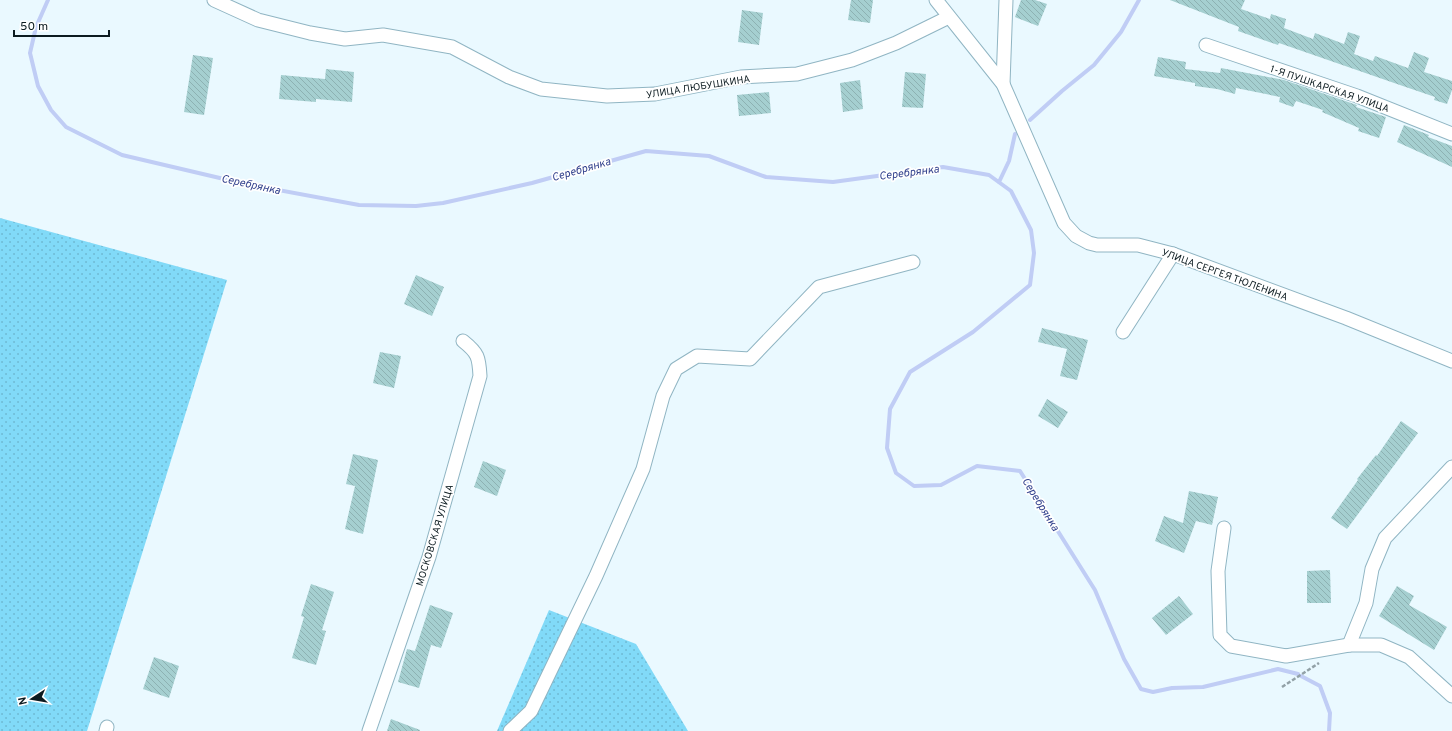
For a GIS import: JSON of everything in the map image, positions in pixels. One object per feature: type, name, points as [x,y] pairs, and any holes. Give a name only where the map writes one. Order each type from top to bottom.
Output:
[{"type":"street","name":"УЛИЦА ЛЮБУШКИНА","points":[[214,0],[258,20],[310,33],[345,39],[383,35],[452,47],[509,77],[541,89],[607,96],[655,94],[741,77],[797,74],[859,58],[896,43],[949,16]]},
{"type":"street","points":[[936,0],[949,16]]},
{"type":"street","points":[[1003,84],[1006,0]]},
{"type":"street","name":"УЛИЦА СЕРГЕЯ ТЮЛЕНИНА","points":[[949,16],[1003,84],[1064,222],[1076,236],[1089,243],[1098,245],[1138,245],[1173,254],[1346,318],[1452,361]]},
{"type":"street","name":"1-Я ПУШКАРСКАЯ УЛИЦА","points":[[1206,45],[1357,96],[1452,134]]},
{"type":"street","points":[[1123,332],[1173,254]]},
{"type":"street","points":[[510,731],[531,711],[596,576],[643,469],[664,396],[676,369],[697,356],[750,359],[819,286],[913,262]]},
{"type":"street","name":"МОСКОВСКАЯ УЛИЦА","points":[[369,731],[429,558],[480,376],[479,358],[472,349],[463,342]]},
{"type":"street","points":[[1349,645],[1366,603],[1372,569],[1385,538],[1452,467]]},
{"type":"street","points":[[1224,528],[1218,572],[1220,635],[1231,646],[1286,656],[1349,645],[1381,645],[1409,657],[1452,696]]},
{"type":"path","points":[[1282,686],[1308,670]]},
{"type":"shaded area","points":[[0,218],[227,280],[87,731],[0,731]]},
{"type":"shaded area","points":[[549,610],[636,644],[688,731],[497,731]]},
{"type":"building","points":[[851,0],[873,0],[870,23],[848,20]]},
{"type":"building","points":[[1021,0],[1035,0],[1047,4],[1038,26],[1015,17]]},
{"type":"building","points":[[1170,0],[1245,0],[1241,9],[1270,19],[1271,14],[1286,19],[1284,28],[1313,39],[1315,33],[1344,44],[1348,32],[1360,36],[1354,54],[1373,61],[1375,56],[1408,68],[1414,52],[1429,58],[1424,72],[1452,81],[1452,90],[1447,104],[1434,100],[1435,97],[1279,43],[1278,45],[1238,31],[1239,27]]},
{"type":"building","points":[[742,10],[763,13],[759,45],[738,42]]},
{"type":"building","points":[[193,55],[213,58],[204,115],[184,112]]},
{"type":"building","points":[[1158,57],[1186,62],[1185,69],[1220,73],[1221,68],[1284,80],[1357,105],[1356,107],[1386,117],[1379,138],[1358,131],[1359,128],[1322,112],[1323,110],[1296,101],[1293,107],[1279,102],[1280,97],[1236,88],[1235,94],[1217,89],[1195,86],[1195,83],[1154,76]]},
{"type":"building","points":[[326,69],[354,72],[352,102],[316,99],[316,102],[279,99],[281,75],[325,79]]},
{"type":"building","points":[[905,72],[926,74],[923,108],[902,107]]},
{"type":"building","points":[[860,80],[863,109],[843,112],[840,83]]},
{"type":"building","points":[[769,92],[771,113],[739,116],[737,95]]},
{"type":"building","points":[[1404,125],[1429,135],[1428,137],[1452,146],[1452,167],[1397,142]]},
{"type":"building","points":[[416,275],[444,287],[432,316],[404,304]]},
{"type":"building","points":[[1042,328],[1088,340],[1077,380],[1060,376],[1067,349],[1038,342]]},
{"type":"building","points":[[380,352],[401,356],[394,388],[373,383]]},
{"type":"building","points":[[1047,399],[1068,412],[1058,428],[1038,416]]},
{"type":"building","points":[[1401,421],[1418,433],[1347,529],[1331,518],[1358,480],[1357,479],[1376,455],[1377,456]]},
{"type":"building","points":[[353,454],[378,460],[363,534],[345,529],[355,486],[346,484]]},
{"type":"building","points":[[483,461],[506,470],[497,496],[474,487]]},
{"type":"building","points":[[1189,491],[1218,497],[1212,525],[1196,521],[1184,553],[1155,541],[1164,516],[1183,523]]},
{"type":"building","points":[[1330,570],[1331,603],[1307,603],[1307,571]]},
{"type":"building","points":[[311,584],[334,592],[322,630],[326,631],[316,665],[292,658],[304,617],[301,616]]},
{"type":"building","points":[[1397,586],[1414,596],[1409,605],[1447,627],[1434,650],[1379,616]]},
{"type":"building","points":[[1179,596],[1193,614],[1166,635],[1152,618]]},
{"type":"building","points":[[430,605],[453,613],[441,648],[431,645],[419,688],[398,682],[407,649],[415,651]]},
{"type":"building","points":[[154,657],[179,666],[169,698],[143,689]]},
{"type":"building","points":[[391,719],[420,730],[420,731],[387,731]]},
{"type":"waterway","name":"Серебрянка","points":[[48,0],[36,27],[30,53],[38,86],[51,110],[66,127],[122,155],[241,183],[359,205],[416,206],[443,203],[532,183],[646,151],[709,156],[766,177],[833,182],[943,167],[989,175],[1011,191],[1031,230],[1034,253],[1030,285],[973,332],[910,372],[890,409],[887,448],[896,473],[914,486],[941,485],[977,466],[1020,471],[1095,590],[1124,659],[1141,689],[1153,692],[1172,688],[1203,687],[1278,669],[1298,674]]},
{"type":"waterway","points":[[1030,120],[1094,65],[1121,32],[1139,0]]},
{"type":"waterway","points":[[999,182],[1009,161],[1015,134]]},
{"type":"waterway","points":[[1301,676],[1320,686],[1330,713],[1329,731]]}]
